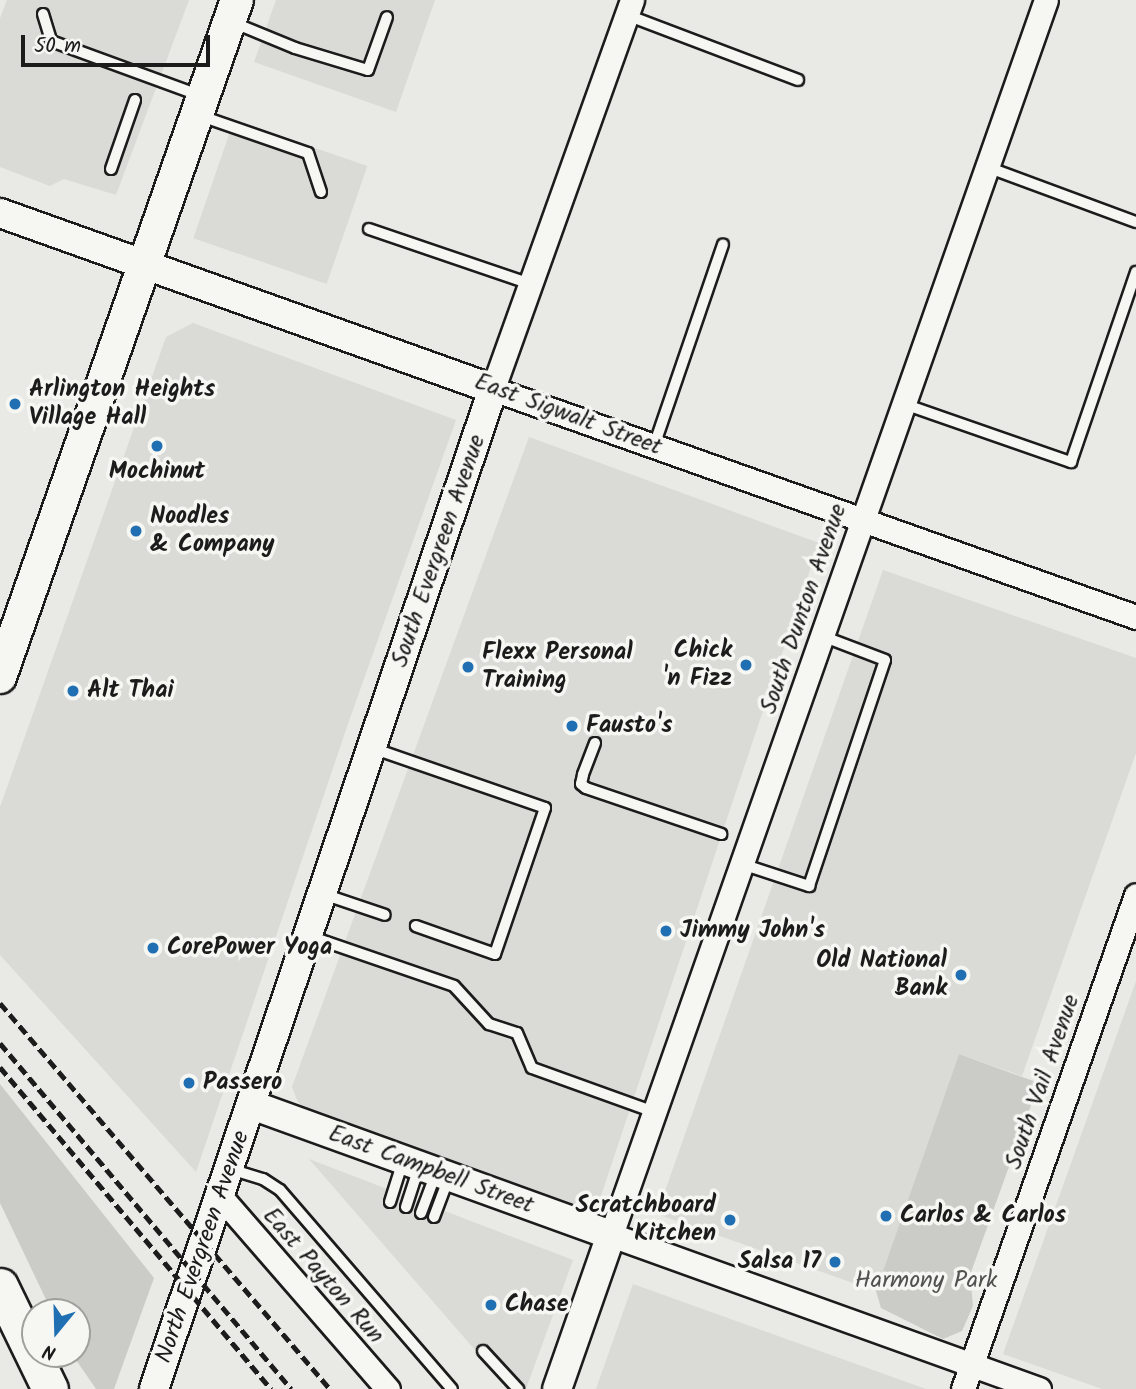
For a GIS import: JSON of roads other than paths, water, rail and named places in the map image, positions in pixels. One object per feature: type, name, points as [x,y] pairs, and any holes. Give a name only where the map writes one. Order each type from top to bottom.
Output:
[{"type":"main road","points":[[0,677],[234,11]]},
{"type":"main road","points":[[0,1286],[50,1389]]},
{"type":"street","name":"South Dunton Avenue","points":[[611,1235],[1046,0]]},
{"type":"street","name":"South Evergreen Avenue","points":[[252,1105],[493,389],[629,8]]},
{"type":"street","name":"East Sigwalt Street","points":[[0,213],[1136,617]]},
{"type":"street","name":"South Vail Avenue","points":[[963,1389],[1136,895]]},
{"type":"street","name":"East Campbell Street","points":[[252,1105],[611,1235]]},
{"type":"street","name":"North Evergreen Avenue","points":[[154,1389],[252,1105]]},
{"type":"street","name":"East Payton Run","points":[[220,1196],[388,1389]]},
{"type":"street","points":[[557,1389],[611,1235],[1040,1389]]},
{"type":"lane","points":[[629,8],[798,80]]},
{"type":"lane","points":[[234,11],[295,48],[368,69],[387,17]]},
{"type":"lane","points":[[43,14],[51,41],[308,153],[321,192]]},
{"type":"lane","points":[[111,169],[135,100]]},
{"type":"lane","points":[[987,167],[1136,222]]},
{"type":"lane","points":[[369,229],[531,284]]},
{"type":"lane","points":[[654,446],[723,245]]},
{"type":"lane","points":[[904,404],[1071,462],[1136,272]]},
{"type":"lane","points":[[742,864],[809,887],[885,660],[822,636]]},
{"type":"lane","points":[[595,743],[581,784],[586,788],[721,834]]},
{"type":"lane","points":[[373,748],[545,808],[495,954],[416,926]]},
{"type":"lane","points":[[323,894],[385,915]]},
{"type":"lane","points":[[309,936],[454,986],[489,1024],[517,1033],[532,1068],[654,1112]]},
{"type":"lane","points":[[230,1169],[263,1179],[280,1190],[452,1389]]},
{"type":"lane","points":[[390,1202],[427,1169]]},
{"type":"lane","points":[[406,1207],[427,1169]]},
{"type":"lane","points":[[421,1213],[427,1169]]},
{"type":"lane","points":[[427,1169],[434,1217]]},
{"type":"lane","points":[[483,1350],[518,1389]]},
{"type":"railway","points":[[0,1003],[330,1389]]},
{"type":"railway","points":[[0,1043],[291,1389]]},
{"type":"railway","points":[[0,1067],[271,1389]]},
{"type":"place","name":"Arlington Heights Village Hall","points":[[15,404]]},
{"type":"place","name":"Mochinut","points":[[157,446]]},
{"type":"place","name":"Noodles & Company","points":[[136,531]]},
{"type":"place","name":"Chick 'n Fizz","points":[[746,665]]},
{"type":"place","name":"Flexx Personal Training","points":[[468,667]]},
{"type":"place","name":"Alt Thai","points":[[73,691]]},
{"type":"place","name":"Fausto's","points":[[572,726]]},
{"type":"place","name":"Jimmy John's","points":[[666,931]]},
{"type":"place","name":"CorePower Yoga","points":[[153,948]]},
{"type":"place","name":"Old National Bank","points":[[961,975]]},
{"type":"place","name":"Passero","points":[[189,1083]]},
{"type":"place","name":"Carlos & Carlos","points":[[886,1216]]},
{"type":"place","name":"Scratchboard Kitchen","points":[[730,1220]]},
{"type":"place","name":"Salsa 17","points":[[835,1262]]},
{"type":"place","name":"Chase","points":[[491,1305]]},
{"type":"park label","name":"Harmony Park","points":[[926,1281]]}]
